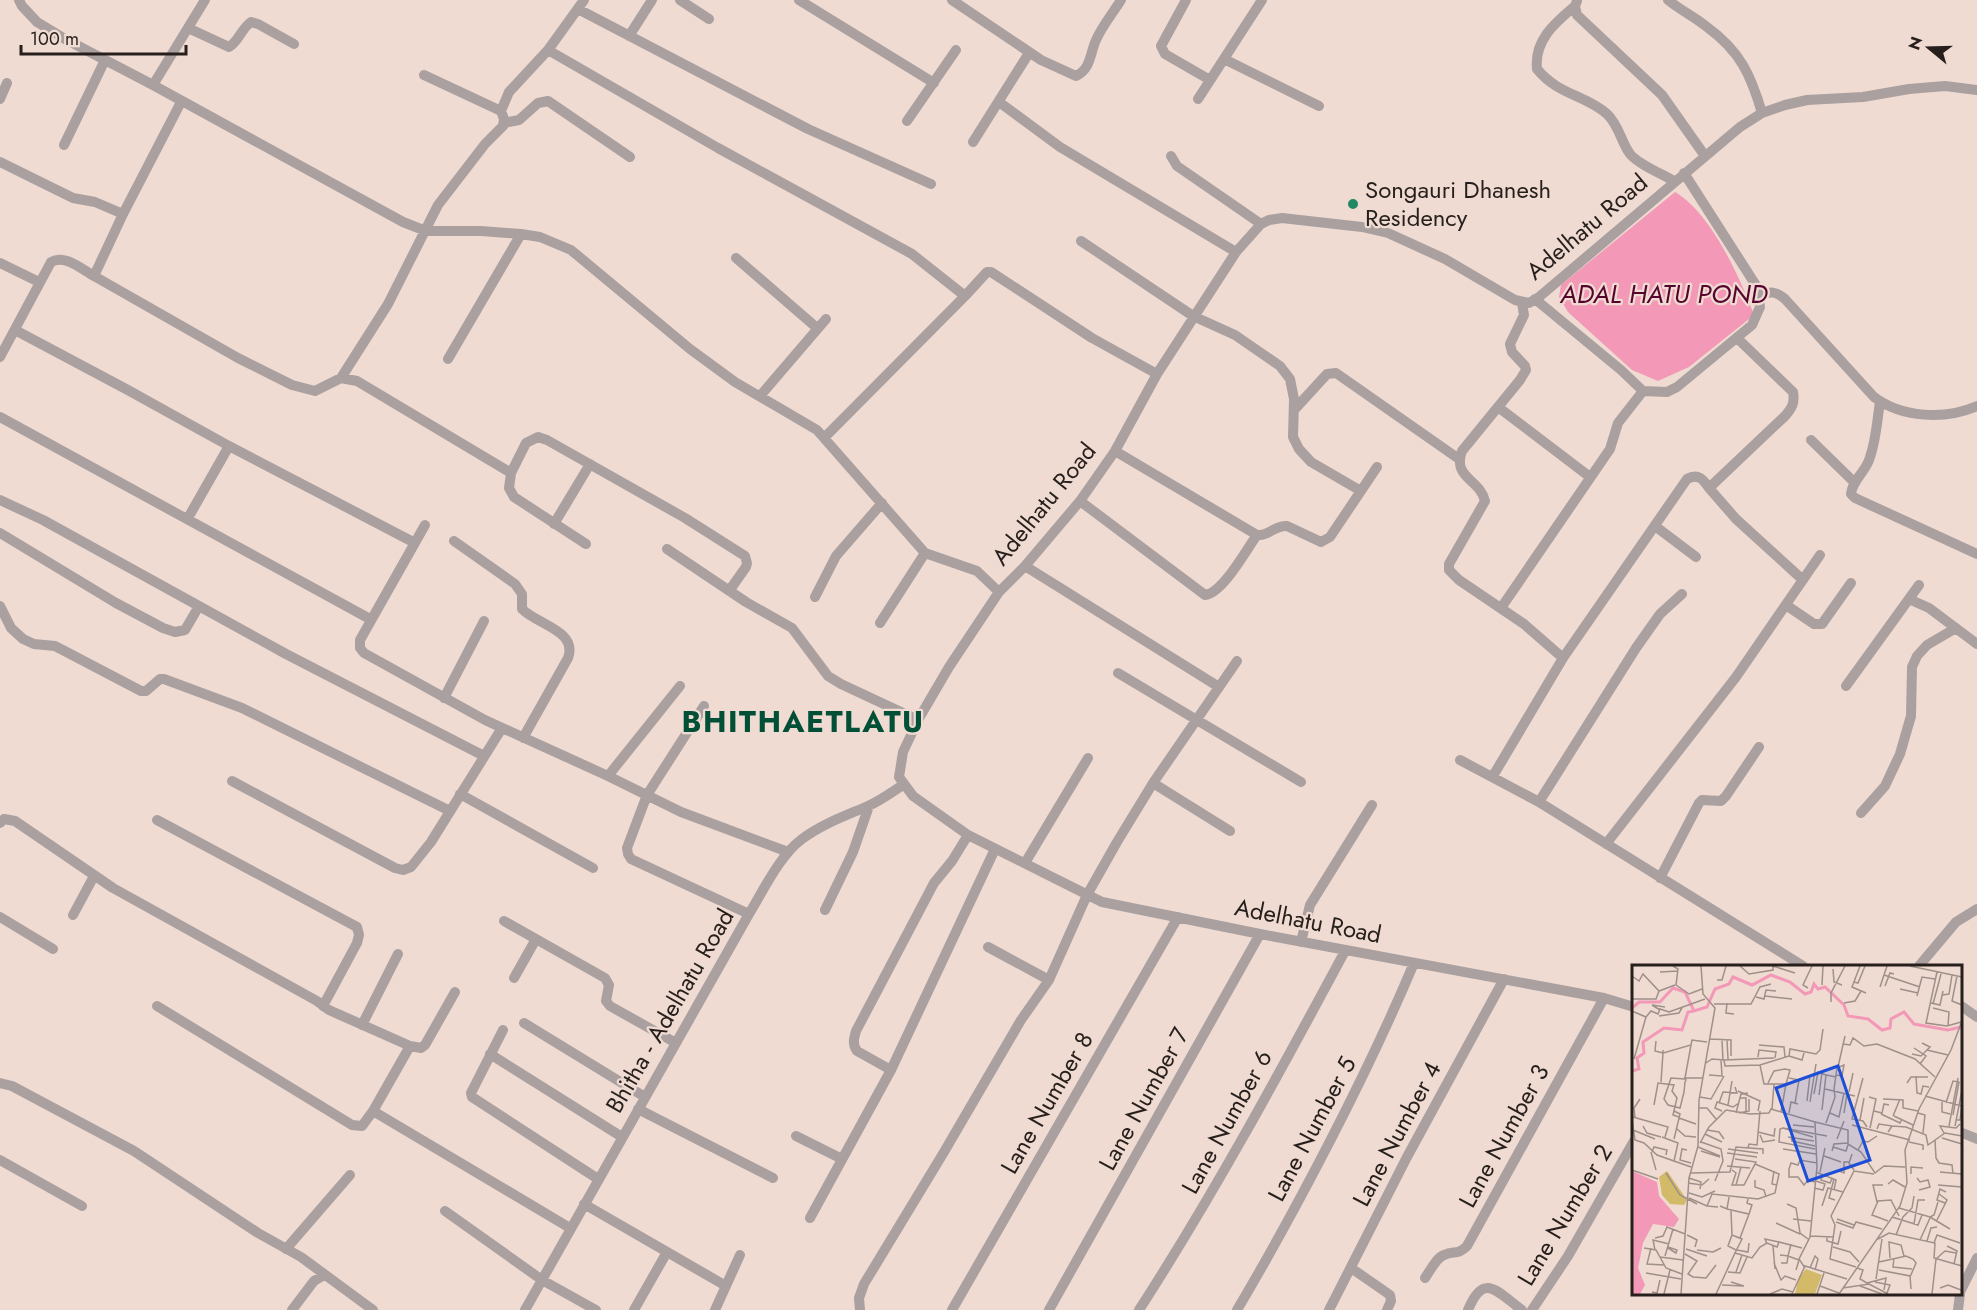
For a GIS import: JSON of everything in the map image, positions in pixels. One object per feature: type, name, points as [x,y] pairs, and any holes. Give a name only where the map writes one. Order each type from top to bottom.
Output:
[{"type":"street","points":[[19,0],[37,22],[393,217],[426,231],[521,234],[540,237],[571,250],[690,349],[735,381],[807,423],[824,438],[925,553],[977,571],[999,592]]},
{"type":"street","points":[[153,85],[205,0]]},
{"type":"street","points":[[629,36],[652,0]]},
{"type":"street","points":[[680,0],[709,19]]},
{"type":"street","points":[[798,0],[934,83]]},
{"type":"street","points":[[952,0],[1029,53],[1072,75],[1080,75],[1091,59],[1096,40],[1121,0]]},
{"type":"street","points":[[1186,0],[1161,46],[1165,54],[1210,80]]},
{"type":"street","points":[[1198,99],[1262,0]]},
{"type":"street","points":[[1668,0],[1727,43],[1742,61],[1754,83],[1762,113]]},
{"type":"street","points":[[1576,3],[1577,15],[1662,95],[1705,156]]},
{"type":"street","points":[[1576,3],[1551,27],[1543,40],[1538,50],[1537,69],[1547,80],[1564,92],[1606,113],[1614,122],[1632,156],[1674,181]]},
{"type":"street","points":[[504,123],[501,111],[509,92],[549,50],[581,4],[629,36],[808,129],[931,184]]},
{"type":"street","points":[[188,28],[229,46],[251,22],[294,44]]},
{"type":"street","points":[[549,50],[912,254],[965,296]]},
{"type":"street","points":[[907,120],[956,50]]},
{"type":"street","points":[[973,142],[1029,53]]},
{"type":"street","points":[[1224,59],[1319,106]]},
{"type":"street","points":[[64,145],[105,60]]},
{"type":"street","points":[[424,75],[501,111]]},
{"type":"street","points":[[0,99],[7,83]]},
{"type":"street","name":"Adelhatu Road","points":[[1632,1006],[1604,998],[1345,951],[1102,902],[968,835],[913,796],[899,777],[903,752],[918,720],[949,667],[999,592],[1025,566],[1080,501],[1114,451],[1193,316],[1236,252],[1261,224],[1282,218],[1362,227],[1388,233],[1445,259],[1522,303],[1529,303],[1740,126],[1762,113],[1807,100],[1863,97],[1909,89],[1945,86],[1977,90]]},
{"type":"street","points":[[0,357],[39,282],[51,262],[56,259],[64,260],[94,276],[292,385],[315,391],[341,378],[388,304],[447,193],[504,123],[519,120],[538,103],[548,101],[630,157]]},
{"type":"street","points":[[94,276],[181,102]]},
{"type":"street","points":[[999,102],[1069,152],[1236,252]]},
{"type":"street","points":[[1171,156],[1177,166],[1261,224]]},
{"type":"street","points":[[0,162],[72,198],[95,202],[123,214]]},
{"type":"street","points":[[1535,299],[1643,391],[1661,393],[1672,390],[1737,338],[1755,320],[1760,307],[1759,296],[1756,287],[1684,173]]},
{"type":"street","points":[[448,359],[521,234]]},
{"type":"street","points":[[1081,240],[1193,316],[1235,335],[1280,366],[1290,379],[1294,399],[1293,437],[1306,458],[1361,491]]},
{"type":"street","points":[[736,258],[818,328]]},
{"type":"street","points":[[0,262],[39,282]]},
{"type":"street","points":[[824,438],[987,272],[991,272],[1092,338],[1157,374]]},
{"type":"street","points":[[1759,296],[1770,291],[1785,299],[1886,407],[1899,411],[1940,415],[1961,413],[1977,406]]},
{"type":"street","points":[[1522,303],[1524,315],[1510,344],[1512,352],[1526,370],[1462,451],[1459,459],[1461,470],[1484,493],[1485,501],[1449,564],[1449,570],[1459,580],[1524,624],[1563,658]]},
{"type":"street","points":[[760,396],[826,319]]},
{"type":"street","points":[[15,330],[229,446],[415,543]]},
{"type":"street","points":[[1709,488],[1793,407],[1793,392],[1737,338]]},
{"type":"street","points":[[1294,410],[1327,374],[1336,374],[1459,459]]},
{"type":"street","points":[[341,378],[357,381],[511,473]]},
{"type":"street","points":[[1501,608],[1610,449],[1618,423],[1643,391]]},
{"type":"street","points":[[1880,402],[1870,458],[1851,494],[1855,498],[1977,554]]},
{"type":"street","points":[[1498,407],[1590,477]]},
{"type":"street","points":[[0,417],[370,619]]},
{"type":"street","points":[[586,544],[510,493],[511,473],[526,443],[538,437],[547,440],[685,518],[745,556],[746,567],[729,591]]},
{"type":"street","points":[[1810,440],[1855,483]]},
{"type":"street","points":[[188,518],[229,446]]},
{"type":"street","points":[[1114,451],[1257,535],[1263,535],[1281,525],[1317,541],[1325,541],[1330,537],[1377,467]]},
{"type":"street","points":[[554,524],[590,464]]},
{"type":"street","points":[[1493,776],[1563,658],[1687,479],[1698,476],[1703,479],[1736,519],[1803,580]]},
{"type":"street","points":[[0,500],[43,520],[286,654],[484,756]]},
{"type":"street","points":[[1080,501],[1205,595],[1213,594],[1221,586],[1257,535]]},
{"type":"street","points":[[815,597],[841,549],[882,503]]},
{"type":"street","points":[[425,525],[370,619],[360,640],[360,648],[444,698],[502,728],[681,812],[788,852]]},
{"type":"street","points":[[1655,526],[1696,557]]},
{"type":"street","points":[[0,533],[116,603],[163,628],[175,632],[184,630],[199,606]]},
{"type":"street","points":[[454,541],[515,584],[522,594],[522,609],[565,636],[570,644],[571,650],[568,658],[523,738]]},
{"type":"street","points":[[667,549],[729,591],[792,628],[828,676],[918,720]]},
{"type":"street","points":[[880,623],[925,553]]},
{"type":"street","points":[[1606,844],[1725,692],[1820,555]]},
{"type":"street","points":[[1025,566],[1219,687]]},
{"type":"street","points":[[1786,605],[1814,624],[1822,624],[1851,583]]},
{"type":"street","points":[[1846,686],[1919,585]]},
{"type":"street","points":[[1539,802],[1636,648],[1660,614],[1682,594]]},
{"type":"street","points":[[1909,599],[1929,608],[1977,645]]},
{"type":"street","points":[[0,606],[16,633],[34,644],[55,646],[141,691],[146,691],[160,679],[164,679],[242,708],[450,811]]},
{"type":"street","points":[[444,698],[484,621]]},
{"type":"street","points":[[1861,813],[1885,786],[1900,754],[1911,716],[1912,667],[1917,656],[1927,645],[1956,628]]},
{"type":"street","points":[[860,1310],[860,1298],[864,1284],[1022,1020],[1049,980],[1087,895],[1153,783],[1237,661]]},
{"type":"street","points":[[1118,673],[1301,782]]},
{"type":"street","points":[[608,776],[680,686]]},
{"type":"street","points":[[704,706],[647,795],[627,848],[628,854],[632,859],[749,914]]},
{"type":"street","points":[[232,781],[395,868],[404,870],[411,867],[418,859],[502,728]]},
{"type":"street","points":[[1660,878],[1699,803],[1702,800],[1720,801],[1726,796],[1759,747]]},
{"type":"street","points":[[1025,863],[1088,758]]},
{"type":"street","points":[[1460,760],[1539,802],[1801,965]]},
{"type":"street","points":[[1153,783],[1230,831]]},
{"type":"street","name":"Bhitha - Adelhatu Road","points":[[525,1310],[749,914],[788,852],[801,839],[842,816],[869,806],[903,785]]},
{"type":"street","points":[[460,794],[593,868]]},
{"type":"street","points":[[1301,942],[1310,906],[1372,805]]},
{"type":"street","points":[[825,910],[853,852],[869,806]]},
{"type":"street","points":[[0,823],[4,819],[15,821],[94,876],[323,1006],[410,1046],[421,1048],[425,1045],[455,992]]},
{"type":"street","points":[[157,820],[357,927],[359,935],[357,944],[323,1006]]},
{"type":"street","points":[[891,1070],[857,1051],[853,1039],[934,883],[952,861],[968,835]]},
{"type":"street","points":[[810,1218],[891,1070],[995,849]]},
{"type":"street","points":[[73,915],[94,876]]},
{"type":"street","points":[[1920,965],[1956,922],[1977,909]]},
{"type":"street","points":[[0,917],[53,949]]},
{"type":"street","name":"Lane Number 8","points":[[952,1310],[1178,917]]},
{"type":"street","points":[[504,921],[608,981],[605,997],[610,1006],[676,1043]]},
{"type":"street","name":"Lane Number 7","points":[[1049,1310],[1260,934]]},
{"type":"street","points":[[514,978],[536,939]]},
{"type":"street","points":[[988,946],[1049,980]]},
{"type":"street","name":"Lane Number 6","points":[[1139,1310],[1199,1214],[1345,951]]},
{"type":"street","points":[[362,1025],[398,954]]},
{"type":"street","name":"Lane Number 5","points":[[1237,1310],[1276,1242],[1368,1068],[1414,963]]},
{"type":"street","name":"Lane Number 4","points":[[1329,1310],[1407,1157],[1504,979]]},
{"type":"street","name":"Lane Number 3","points":[[1425,1278],[1440,1258],[1461,1251],[1467,1246],[1604,998]]},
{"type":"street","points":[[157,1006],[352,1125],[362,1126],[410,1046]]},
{"type":"street","points":[[1962,1006],[1977,1017]]},
{"type":"street","points":[[524,1023],[645,1097]]},
{"type":"street","points":[[503,1030],[471,1093],[472,1097],[598,1179]]},
{"type":"street","points":[[490,1054],[622,1137]]},
{"type":"street","points":[[0,1083],[12,1086],[134,1151],[250,1229],[301,1257],[368,1309]]},
{"type":"street","points":[[638,1109],[773,1178]]},
{"type":"street","points":[[373,1111],[570,1228]]},
{"type":"street","points":[[1962,1135],[1977,1139]]},
{"type":"street","points":[[796,1136],[842,1159]]},
{"type":"street","name":"Lane Number 2","points":[[1532,1310],[1568,1256],[1632,1144]]},
{"type":"street","points":[[0,1160],[82,1206]]},
{"type":"street","points":[[286,1249],[350,1176]]},
{"type":"street","points":[[584,1204],[726,1286]]},
{"type":"street","points":[[445,1211],[542,1280],[596,1310]]},
{"type":"street","points":[[634,1310],[667,1252]]},
{"type":"street","points":[[715,1310],[740,1255]]},
{"type":"street","points":[[1962,1289],[1977,1258]]},
{"type":"street","points":[[1962,1265],[1970,1271]]},
{"type":"street","points":[[1350,1268],[1390,1295],[1391,1301],[1387,1310]]},
{"type":"street","points":[[292,1310],[314,1281],[324,1275]]},
{"type":"street","points":[[1468,1310],[1477,1292],[1490,1287],[1522,1310]]},
{"type":"street","points":[[1958,1310],[1960,1295]]},
{"type":"water","name":"ADAL HATU POND","points":[[1675,192],[1688,201],[1712,230],[1741,283],[1754,315],[1689,367],[1658,381],[1632,370],[1568,312],[1559,297],[1561,285]]},
{"type":"place","name":"Songauri Dhanesh Residency","points":[[1353,204]]},
{"type":"district","name":"BHITHAETLATU","points":[[803,722]]}]
